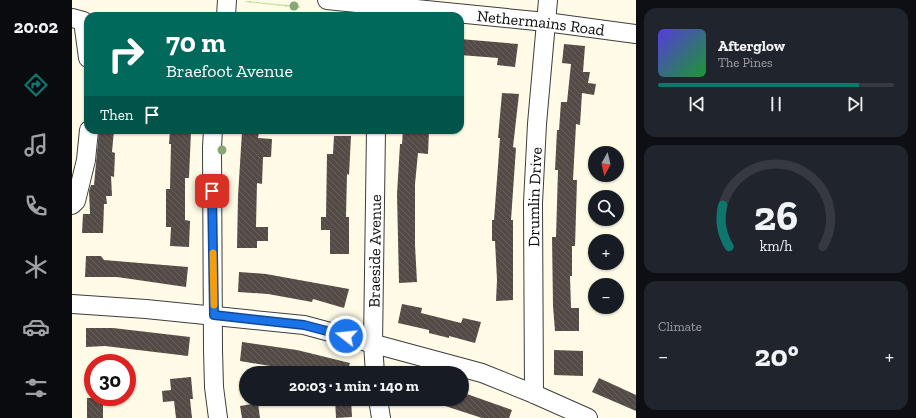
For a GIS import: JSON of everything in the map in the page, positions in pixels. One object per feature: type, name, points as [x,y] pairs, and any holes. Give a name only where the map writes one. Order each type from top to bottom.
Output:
[{"type":"street","points":[[226,12],[227,0]]},
{"type":"street","name":"Nethermains Road","points":[[327,0],[437,12]]},
{"type":"street","name":"Drumlin Drive","points":[[534,394],[534,203],[537,124],[548,0]]},
{"type":"street","name":"Nethermains Road","points":[[464,14],[546,22],[636,34]]},
{"type":"street","points":[[72,18],[82,21],[84,33]]},
{"type":"street","points":[[72,205],[76,201],[86,160],[89,134]]},
{"type":"street","points":[[213,134],[214,387],[218,418]]},
{"type":"street","name":"Braeside Avenue","points":[[375,366],[373,344],[376,134]]},
{"type":"street","points":[[72,304],[214,315],[304,325],[482,373],[588,418]]},
{"type":"street","points":[[379,406],[381,418]]},
{"type":"green space","points":[[247,1],[300,6],[300,8],[244,2]]},
{"type":"building","points":[[464,39],[518,44],[515,67],[497,65],[498,58],[464,55]]},
{"type":"building","points":[[564,44],[585,46],[583,72],[590,72],[588,83],[596,84],[594,95],[582,93],[580,125],[576,124],[573,180],[577,180],[575,246],[572,246],[572,276],[570,276],[571,308],[579,308],[579,331],[555,331],[553,306],[552,237],[556,237],[558,170],[555,170],[557,130],[559,130],[561,102],[567,102],[571,64],[562,63]]},
{"type":"building","points":[[502,93],[519,94],[513,147],[516,148],[511,220],[513,220],[513,300],[496,301],[497,280],[495,241],[492,241],[492,220],[494,220]]},
{"type":"building","points":[[99,134],[114,134],[112,152],[115,153],[114,177],[111,176],[112,196],[106,196],[107,204],[104,204],[103,233],[82,233],[83,214],[90,214],[89,191],[91,185],[94,185]]},
{"type":"building","points":[[170,134],[191,134],[189,178],[185,178],[185,220],[190,221],[189,247],[170,246],[171,227],[166,227],[166,189],[170,189],[171,144],[169,144]]},
{"type":"building","points":[[242,134],[259,134],[258,138],[272,139],[271,157],[263,157],[262,184],[257,183],[256,227],[268,227],[268,241],[257,241],[257,248],[237,248],[238,196]]},
{"type":"building","points":[[403,134],[429,134],[428,154],[418,153],[415,184],[415,245],[417,282],[399,283],[397,194],[400,144],[402,144]]},
{"type":"building","points":[[334,136],[351,136],[349,175],[347,174],[346,217],[349,217],[349,254],[330,254],[330,230],[321,230],[321,217],[326,217],[327,154],[333,154]]},
{"type":"building","points":[[86,256],[101,256],[104,260],[188,267],[186,287],[117,277],[85,277]]},
{"type":"building","points":[[239,272],[266,274],[349,289],[344,308],[313,299],[312,302],[268,294],[238,292]]},
{"type":"building","points":[[402,304],[422,308],[421,313],[461,323],[463,318],[481,322],[475,343],[449,336],[449,338],[429,333],[429,330],[398,323]]},
{"type":"building","points":[[86,328],[113,328],[190,337],[188,356],[105,346],[86,347]]},
{"type":"building","points":[[242,342],[297,350],[350,363],[349,366],[270,366],[240,361]]},
{"type":"building","points":[[554,350],[583,351],[583,376],[554,375]]},
{"type":"building","points":[[191,377],[193,399],[190,399],[192,418],[176,418],[174,401],[163,402],[162,391],[171,390],[170,379]]},
{"type":"building","points":[[599,378],[636,395],[636,411],[592,392]]},
{"type":"building","points":[[469,395],[512,410],[509,418],[482,418],[445,406],[469,406]]},
{"type":"building","points":[[87,406],[103,406],[103,418],[87,418]]},
{"type":"building","points":[[240,406],[258,406],[260,418],[242,418]]},
{"type":"building","points":[[335,406],[351,406],[352,417],[336,418]]},
{"type":"slow traffic","points":[[213,253],[214,305]]},
{"type":"route","points":[[212,191],[214,315],[304,325],[346,336]]}]
